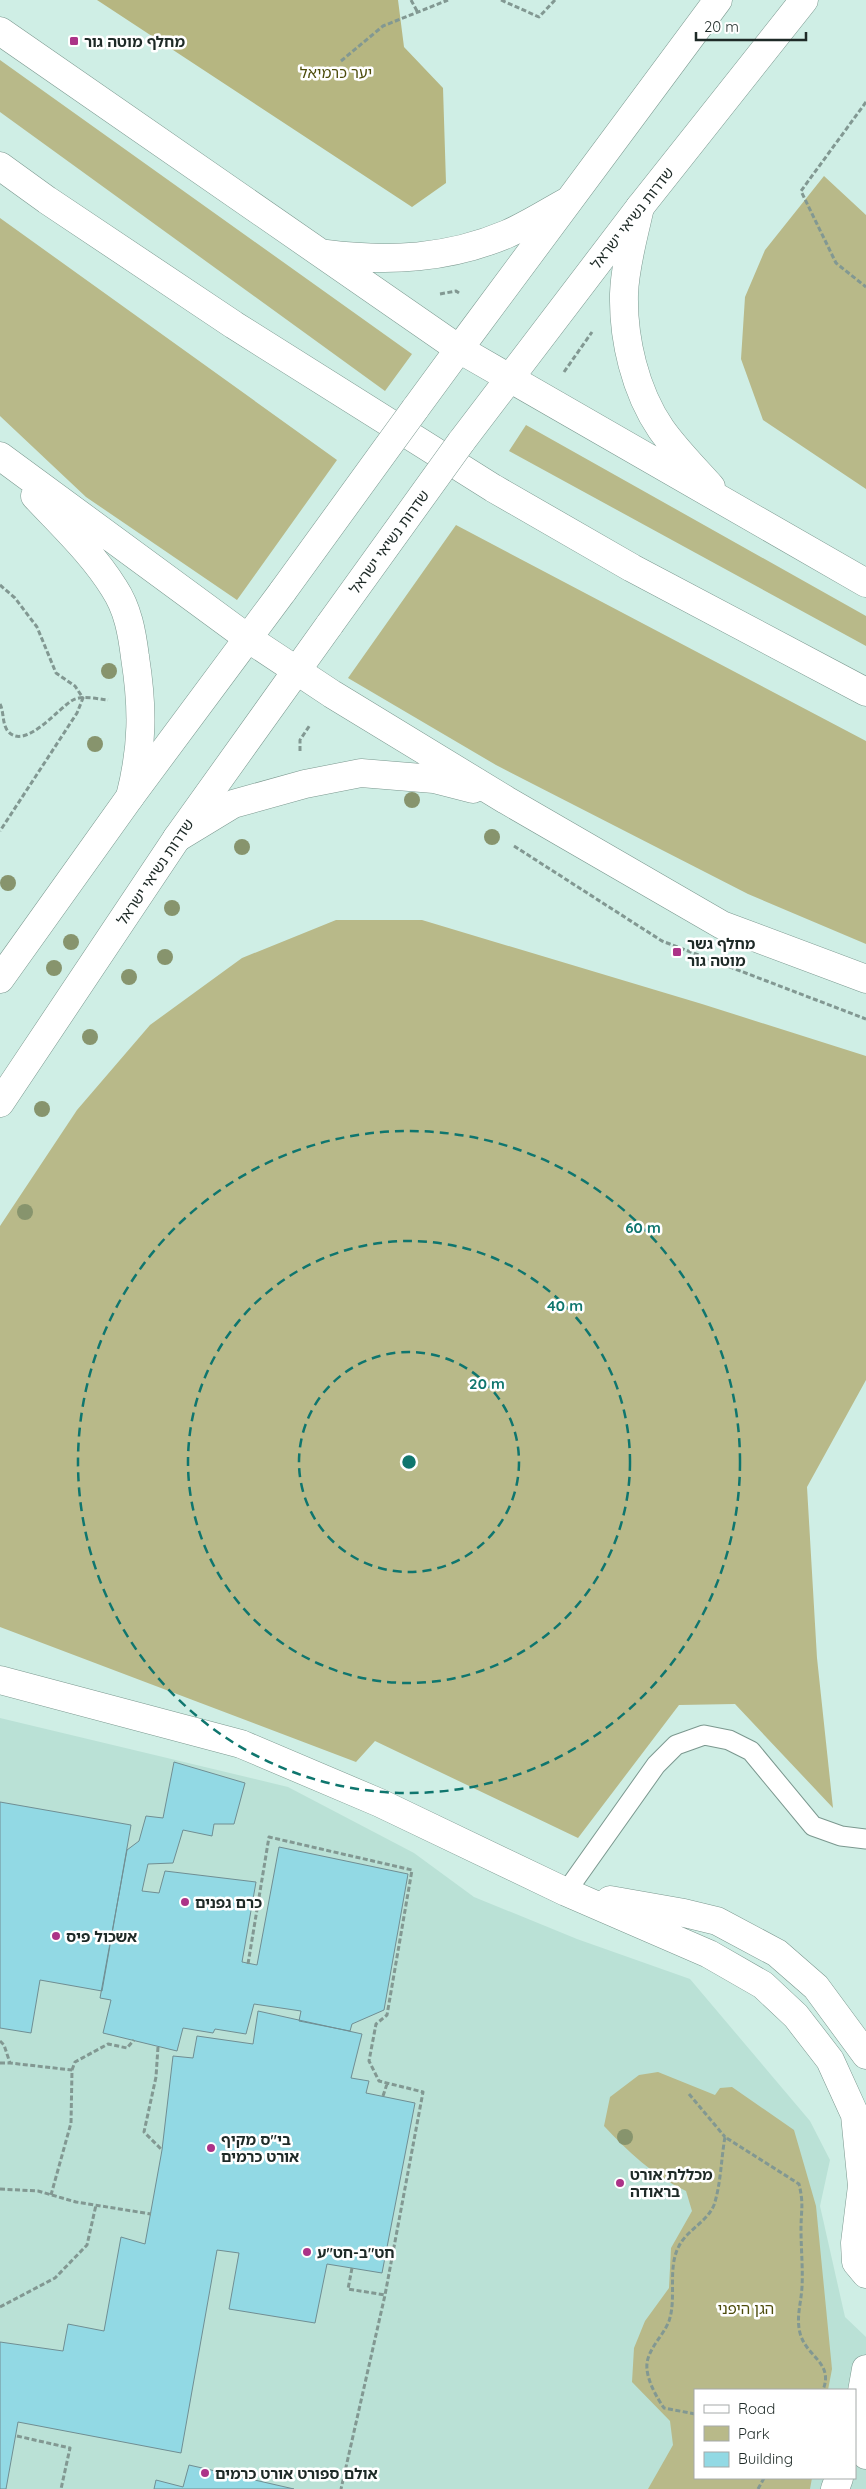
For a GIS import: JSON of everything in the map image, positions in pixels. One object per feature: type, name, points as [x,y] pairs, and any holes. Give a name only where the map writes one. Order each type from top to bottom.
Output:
[{"type":"main road","points":[[0,979],[130,797],[249,640],[415,409],[718,0]]},
{"type":"main road","name":"שדרות נשיאי ישראל","points":[[0,1103],[177,838],[461,442],[640,207],[804,0]]},
{"type":"main road","points":[[0,31],[459,349],[866,582]]},
{"type":"main road","points":[[0,166],[47,200],[234,326],[493,488],[632,568],[866,692]]},
{"type":"main road","points":[[321,253],[366,259],[448,254],[508,233],[568,201]]},
{"type":"main road","points":[[640,207],[624,292],[625,316],[635,373],[646,404],[662,430],[725,503]]},
{"type":"main road","points":[[0,457],[249,640],[506,800],[722,925],[866,979]]},
{"type":"main road","points":[[0,457],[92,558],[115,589],[130,623],[142,700],[142,729],[137,771],[130,797]]},
{"type":"main road","points":[[177,838],[233,804],[305,784],[361,773],[434,779],[506,800]]},
{"type":"main road","points":[[0,1680],[241,1744],[380,1803],[566,1892],[709,1954],[763,1985],[796,2016],[830,2060],[855,2115],[862,2186],[855,2244],[856,2262],[866,2274]]},
{"type":"main road","points":[[566,1892],[684,1913],[717,1921],[777,1953],[816,1987],[866,2055]]},
{"type":"main road","points":[[856,2424],[866,2369]]},
{"type":"main road","points":[[856,2431],[866,2455]]},
{"type":"lane","points":[[566,1892],[656,1765],[676,1745],[704,1736],[729,1740],[751,1751],[813,1826],[841,1836],[866,1838]]},
{"type":"path","points":[[411,0],[417,12]]},
{"type":"path","points":[[341,61],[383,26],[448,0]]},
{"type":"path","points":[[501,0],[539,17],[556,0]]},
{"type":"path","points":[[866,102],[801,191],[836,263],[866,287]]},
{"type":"path","points":[[560,377],[596,326]]},
{"type":"path","points":[[0,585],[15,598],[37,627],[56,674],[75,686],[83,698]]},
{"type":"path","points":[[0,831],[77,713],[83,698]]},
{"type":"path","points":[[0,704],[7,729],[10,733],[20,735],[39,728],[72,700],[83,698],[114,700]]},
{"type":"path","points":[[300,760],[300,740],[310,725]]},
{"type":"path","points":[[507,842],[662,941],[866,1019]]},
{"type":"path","points":[[248,1964],[269,1837],[412,1870],[387,2015],[376,2024],[369,2061],[379,2081],[423,2092],[385,2295],[341,2489]]},
{"type":"path","points":[[51,2195],[71,2123],[72,2070],[75,2062],[108,2044],[127,2048],[134,2040]]},
{"type":"path","points":[[0,2041],[4,2045],[10,2063]]},
{"type":"path","points":[[158,2046],[156,2077],[144,2132],[162,2150]]},
{"type":"path","points":[[0,2063],[72,2070]]},
{"type":"path","points":[[383,2096],[387,2084]]},
{"type":"path","points":[[689,2094],[725,2137],[799,2184],[804,2203],[801,2229],[804,2264],[802,2294],[798,2308],[798,2323],[800,2335],[812,2353],[824,2366],[826,2381],[823,2389]]},
{"type":"path","points":[[694,2414],[664,2408],[658,2399],[647,2368],[652,2349],[669,2321],[674,2301],[675,2261],[679,2245],[705,2219],[714,2206],[725,2137]]},
{"type":"path","points":[[0,2189],[38,2191],[96,2205],[151,2214]]},
{"type":"path","points":[[0,2307],[55,2278],[87,2244],[96,2205]]},
{"type":"path","points":[[352,2268],[348,2289],[385,2295]]},
{"type":"path","points":[[17,2436],[70,2448],[61,2489]]},
{"type":"shaded area","points":[[0,1718],[288,1787],[414,1853],[474,1897],[577,1939],[690,1979],[810,2121],[830,2160],[820,2206],[845,2317],[866,2337],[866,2489],[0,2489]]},
{"type":"green space","name":"יער כרמיאל","points":[[97,0],[398,0],[404,47],[443,88],[446,183],[412,207]]},
{"type":"green space","points":[[0,60],[412,354],[385,391],[0,112]]},
{"type":"green space","points":[[824,176],[866,215],[866,489],[763,420],[741,359],[745,297],[765,250]]},
{"type":"green space","points":[[0,218],[337,460],[237,600],[86,497],[0,416]]},
{"type":"green space","points":[[526,425],[866,616],[866,646],[509,451]]},
{"type":"green space","points":[[456,525],[866,741],[866,944],[748,894],[496,765],[348,678]]},
{"type":"green space","points":[[336,920],[422,920],[702,1004],[866,1056],[866,1380],[807,1487],[817,1658],[833,1808],[735,1704],[679,1705],[578,1838],[375,1741],[356,1762],[0,1627],[0,1226],[77,1110],[150,1025],[242,958]]},
{"type":"green space","name":"הגן היפני","points":[[658,2072],[715,2095],[720,2088],[732,2087],[794,2130],[816,2206],[832,2369],[828,2389],[694,2389],[694,2479],[812,2479],[810,2489],[648,2489],[673,2445],[670,2421],[632,2382],[634,2348],[645,2321],[669,2288],[671,2248],[692,2211],[686,2191],[663,2178],[642,2162],[604,2126],[610,2097],[639,2075]]},
{"type":"building","name":"כרם גפנים","points":[[174,1762],[245,1783],[234,1824],[214,1824],[212,1836],[183,1830],[173,1863],[148,1864],[142,1891],[159,1893],[165,1871],[256,1882],[242,1962],[257,1965],[279,1847],[408,1874],[384,2010],[352,2024],[350,2031],[299,2021],[301,2011],[254,2004],[246,2034],[215,2029],[213,2033],[183,2028],[177,2051],[103,2033],[111,2000],[100,1998],[127,1850],[139,1841],[146,1816],[163,1818]]},
{"type":"building","name":"אשכול פיס","points":[[0,1802],[131,1825],[102,1991],[40,1980],[31,2033],[0,2028]]},
{"type":"building","name":"חט\"ב-חט\"ע","points":[[258,2011],[362,2034],[351,2078],[369,2081],[366,2093],[415,2103],[382,2273],[327,2264],[315,2323],[229,2309],[239,2253],[217,2250],[181,2453],[18,2422],[6,2489],[0,2489],[0,2342],[63,2351],[68,2324],[104,2331],[121,2237],[145,2244],[162,2150],[173,2056],[193,2058],[197,2036],[253,2044]]},
{"type":"building","name":"אולם ספורט אורט כרמים","points":[[189,2465],[294,2489],[154,2489],[156,2480],[183,2487]]},
{"type":"place","name":"מחלף מוטה גור","points":[[74,41]]},
{"type":"place","name":"מחלף גשר מוטה גור","points":[[677,952]]},
{"type":"place","name":"כרם גפנים","points":[[185,1902]]},
{"type":"place","name":"אשכול פיס","points":[[56,1936]]},
{"type":"place","name":"בי\"ס מקיף אורט כרמים","points":[[211,2148]]},
{"type":"place","name":"מכללת אורט בראודה","points":[[620,2183]]},
{"type":"place","name":"חט\"ב-חט\"ע","points":[[307,2252]]},
{"type":"place","name":"אולם ספורט אורט כרמים","points":[[205,2473]]}]
